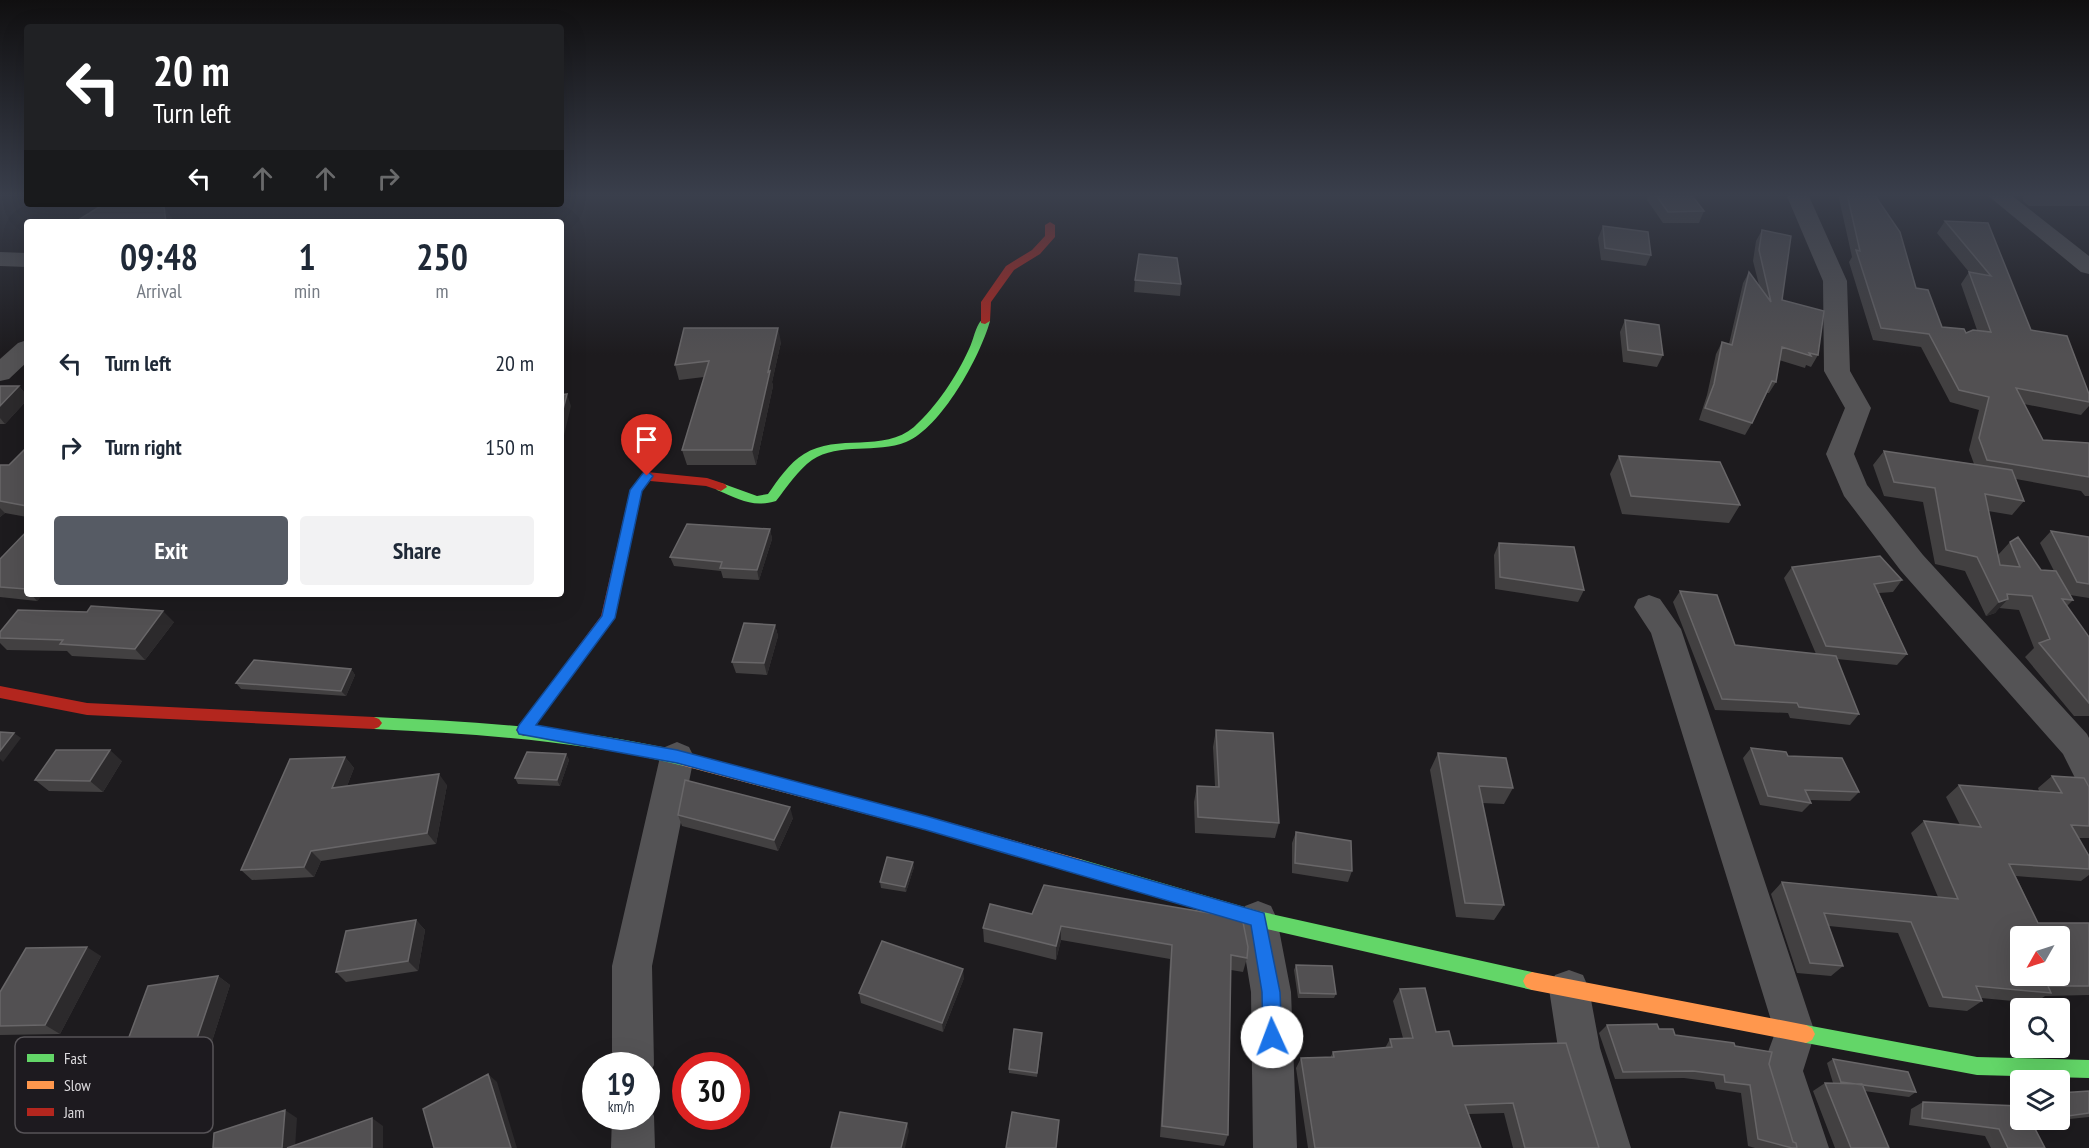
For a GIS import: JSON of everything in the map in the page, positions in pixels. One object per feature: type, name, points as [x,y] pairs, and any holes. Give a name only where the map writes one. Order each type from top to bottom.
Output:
[{"type":"street","points":[[524,730],[608,618],[636,490],[647,476],[707,482],[756,501],[772,498],[787,477],[810,455],[836,448],[881,445],[910,436],[922,427],[970,359],[981,335],[987,315],[986,302],[990,294],[1010,268],[1039,248]]},
{"type":"street","points":[[1820,248],[1835,281],[1837,371],[1858,408],[1840,454],[1854,489],[1912,563],[2075,744],[2089,772]]},
{"type":"street","points":[[2065,248],[2089,267]]},
{"type":"street","points":[[0,259],[24,260]]},
{"type":"street","points":[[0,373],[24,351]]},
{"type":"street","points":[[1649,607],[1665,629],[1795,1033],[1782,1071],[1807,1148]]},
{"type":"street","points":[[0,692],[87,709],[524,730],[618,744],[677,757],[926,823],[1258,919],[1569,989],[1977,1066],[2089,1069]]},
{"type":"street","points":[[633,1052],[632,966],[677,757]]},
{"type":"street","points":[[1258,919],[1271,992],[1275,1148]]},
{"type":"street","points":[[1569,989],[1579,1048],[1609,1148]]},
{"type":"street","points":[[633,1130],[633,1148]]},
{"type":"building","points":[[1605,248],[1650,248],[1651,255]]},
{"type":"building","points":[[1759,248],[1789,248],[1782,300],[1824,311],[1818,355],[1809,353],[1811,356],[1782,347],[1776,382],[1772,381],[1752,423],[1705,408],[1714,384],[1722,342],[1732,345],[1749,272],[1771,302]]},
{"type":"building","points":[[1859,248],[1904,248],[1916,288],[1928,290],[1942,327],[1964,329],[1966,333],[1973,330],[1991,332],[1969,272],[1991,276],[1967,248],[1998,248],[2031,330],[2067,336],[2089,394],[2089,402],[2016,388],[2043,440],[2089,443],[2089,477],[1987,460],[1979,438],[1989,397],[1959,390],[1929,334],[1881,328],[1856,250],[1860,251]]},
{"type":"building","points":[[1139,254],[1177,258],[1181,284],[1135,280]]},
{"type":"building","points":[[1625,320],[1659,325],[1663,355],[1628,350]]},
{"type":"building","points":[[684,328],[778,328],[752,450],[682,450],[709,361],[675,365]]},
{"type":"building","points":[[0,386],[19,386],[0,406]]},
{"type":"building","points":[[24,450],[24,505],[0,501],[0,465],[9,465]]},
{"type":"building","points":[[1884,451],[2012,470],[2024,501],[1985,494],[2000,565],[2020,567],[2010,542],[2018,537],[2041,570],[2056,571],[2073,600],[2062,599],[2089,637],[2089,703],[2039,643],[2050,639],[2032,596],[2007,594],[2008,599],[1999,602],[1977,557],[1946,550],[1935,488],[1894,482]]},
{"type":"building","points":[[1619,456],[1720,462],[1740,505],[1631,496]]},
{"type":"building","points":[[687,524],[770,529],[757,570],[720,568],[722,562],[670,557]]},
{"type":"building","points":[[2051,531],[2089,537],[2089,584],[2077,582]]},
{"type":"building","points":[[24,534],[24,589],[0,587],[0,559]]},
{"type":"building","points":[[1499,543],[1574,547],[1584,590],[1500,577]]},
{"type":"building","points":[[1880,556],[1902,580],[1874,584],[1907,654],[1826,646],[1792,567]]},
{"type":"building","points":[[1680,591],[1717,595],[1735,645],[1836,656],[1859,714],[1799,707],[1797,703],[1722,699]]},
{"type":"building","points":[[91,606],[163,611],[135,649],[60,644],[63,640],[0,638],[0,632],[18,610],[87,612]]},
{"type":"building","points":[[744,623],[775,625],[764,663],[732,662]]},
{"type":"building","points":[[254,660],[351,669],[341,691],[236,683]]},
{"type":"building","points":[[1216,730],[1273,733],[1279,823],[1198,817],[1197,786],[1219,787]]},
{"type":"building","points":[[0,732],[14,733],[0,751]]},
{"type":"building","points":[[1751,748],[1786,752],[1788,756],[1842,758],[1859,792],[1805,790],[1811,803],[1768,796]]},
{"type":"building","points":[[56,750],[110,750],[90,781],[35,780]]},
{"type":"building","points":[[527,752],[566,754],[557,780],[515,778]]},
{"type":"building","points":[[1438,753],[1506,758],[1513,788],[1479,786],[1504,905],[1465,903]]},
{"type":"building","points":[[345,757],[332,788],[439,774],[427,833],[311,851],[304,867],[241,870],[290,759]]},
{"type":"building","points":[[2052,776],[2084,778],[2089,787],[2089,826],[2071,825],[2089,856],[2089,869],[2009,864],[2038,923],[2089,923],[2089,986],[2070,986],[2070,926],[2010,926],[2010,986],[2048,986],[2051,993],[1976,986],[1982,1001],[1943,997],[1911,922],[1824,913],[1843,966],[1810,963],[1782,882],[1958,899],[1924,821],[1981,827],[1959,785],[2062,793]]},
{"type":"building","points":[[685,780],[790,807],[774,840],[678,815]]},
{"type":"building","points":[[1296,832],[1351,841],[1352,871],[1295,863]]},
{"type":"building","points":[[887,857],[913,862],[905,887],[880,882]]},
{"type":"building","points":[[1044,885],[1221,915],[1243,922],[1248,947],[1247,958],[1231,955],[1228,1135],[1162,1126],[1172,945],[1061,926],[1056,946],[983,928],[990,904],[1032,914]]},
{"type":"building","points":[[416,920],[408,961],[336,972],[346,931]]},
{"type":"building","points":[[882,941],[963,969],[942,1023],[859,993]]},
{"type":"building","points":[[87,947],[45,1025],[0,1026],[0,992],[26,948]]},
{"type":"building","points":[[1296,965],[1332,966],[1336,994],[1300,993]]},
{"type":"building","points":[[218,976],[197,1037],[129,1037],[148,986]]},
{"type":"building","points":[[1425,988],[1436,1032],[1449,1031],[1453,1046],[1566,1043],[1599,1148],[1525,1148],[1513,1103],[1465,1105],[1481,1148],[1315,1148],[1301,1058],[1334,1057],[1333,1052],[1392,1047],[1390,1039],[1413,1038],[1400,989]]},
{"type":"building","points":[[1657,1024],[1659,1029],[1673,1029],[1675,1035],[1734,1043],[1735,1046],[1772,1052],[1769,1064],[1793,1142],[1796,1143],[1797,1148],[1758,1139],[1750,1085],[1725,1082],[1724,1075],[1693,1071],[1623,1072],[1607,1025]]},
{"type":"building","points":[[1014,1029],[1042,1033],[1037,1073],[1009,1069]]},
{"type":"building","points":[[1833,1059],[1908,1072],[1916,1092],[1841,1082]]},
{"type":"building","points":[[488,1074],[511,1148],[434,1148],[423,1109]]},
{"type":"building","points":[[1825,1083],[1862,1084],[1889,1148],[1851,1148]]},
{"type":"building","points":[[2089,1091],[2089,1113],[2070,1116],[2070,1092]]},
{"type":"building","points":[[1923,1102],[2010,1106],[2010,1130],[2036,1130],[2045,1148],[2008,1148],[1999,1129],[1922,1118]]},
{"type":"building","points":[[285,1110],[282,1148],[213,1148],[214,1133]]},
{"type":"building","points":[[840,1112],[907,1123],[901,1148],[831,1148]]},
{"type":"building","points":[[1012,1112],[1059,1120],[1056,1148],[1006,1148]]},
{"type":"building","points":[[372,1118],[372,1148],[287,1148]]},
{"type":"traffic: fast","points":[[721,487],[756,501],[772,498],[798,466],[818,452],[830,448],[886,443],[911,435],[926,422],[959,377],[975,350],[985,321]]},
{"type":"traffic: fast","points":[[374,723],[530,732],[607,742],[684,759]]},
{"type":"traffic: fast","points":[[1080,867],[1258,919],[1532,981]]},
{"type":"traffic: fast","points":[[1806,1034],[1977,1066],[2089,1069]]},
{"type":"traffic: slow","points":[[684,759],[926,823],[1080,867]]},
{"type":"traffic: slow","points":[[1532,981],[1806,1034]]},
{"type":"traffic: jam","points":[[985,321],[986,302],[1010,268],[1040,248]]},
{"type":"traffic: jam","points":[[524,730],[608,618],[636,490],[647,476],[707,482],[721,487]]},
{"type":"traffic: jam","points":[[0,692],[87,709],[374,723]]},
{"type":"route","points":[[647,476],[636,490],[608,618],[524,730],[618,744],[677,757],[926,823],[1258,919],[1271,992],[1272,1037]]}]
